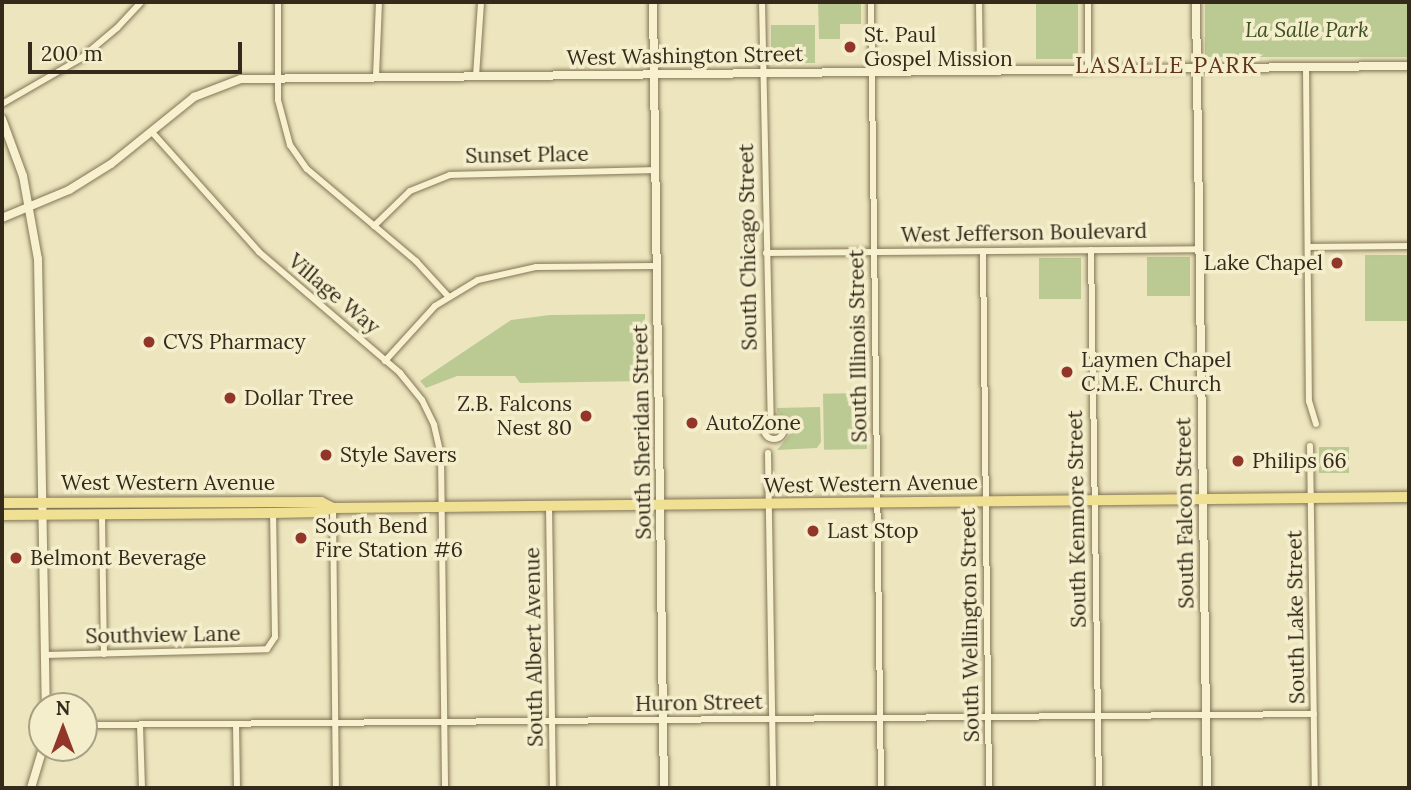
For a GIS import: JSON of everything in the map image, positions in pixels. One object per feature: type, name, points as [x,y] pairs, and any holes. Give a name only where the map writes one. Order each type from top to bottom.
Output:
[{"type":"main road","name":"West Western Avenue","points":[[2,515],[273,513],[319,512],[333,508],[1409,497]]},
{"type":"main road","name":"West Western Avenue","points":[[2,503],[321,502],[333,508]]},
{"type":"street","points":[[2,104],[80,59],[117,28],[141,2]]},
{"type":"street","points":[[278,2],[280,118],[298,158],[320,181],[429,272],[449,296]]},
{"type":"street","points":[[376,76],[379,2]]},
{"type":"street","points":[[476,76],[481,2]]},
{"type":"street","name":"South Sheridan Street","points":[[653,2],[664,788]]},
{"type":"street","name":"South Chicago Street","points":[[762,2],[771,420]]},
{"type":"street","name":"South Illinois Street","points":[[871,2],[881,788]]},
{"type":"street","points":[[979,2],[980,71]]},
{"type":"street","points":[[1087,2],[1088,69]]},
{"type":"street","name":"South Falcon Street","points":[[1196,2],[1207,788]]},
{"type":"street","name":"West Washington Street","points":[[2,218],[99,172],[181,106],[208,90],[241,79],[1409,66]]},
{"type":"street","points":[[1306,67],[1309,401],[1316,424]]},
{"type":"street","points":[[2,119],[23,176],[30,207],[39,285],[46,692]]},
{"type":"street","name":"Village Way","points":[[151,131],[259,252],[386,360],[413,387],[434,425],[441,456],[445,788]]},
{"type":"street","name":"Sunset Place","points":[[374,226],[410,191],[450,175],[656,170]]},
{"type":"street","points":[[1308,247],[1409,246]]},
{"type":"street","name":"West Jefferson Boulevard","points":[[766,253],[1199,249]]},
{"type":"street","name":"South Kenmore Street","points":[[1091,250],[1098,788]]},
{"type":"street","name":"South Wellington Street","points":[[983,251],[989,788]]},
{"type":"street","points":[[386,360],[424,315],[449,296],[478,280],[516,269],[657,266]]},
{"type":"street","name":"South Lake Street","points":[[1310,446],[1315,788]]},
{"type":"street","points":[[768,453],[773,788]]},
{"type":"street","name":"South Albert Avenue","points":[[549,506],[553,788]]},
{"type":"street","points":[[333,508],[336,788]]},
{"type":"street","name":"Southview Lane","points":[[45,655],[267,649],[275,637],[273,513]]},
{"type":"street","points":[[102,515],[104,654]]},
{"type":"street","name":"Huron Street","points":[[98,725],[1314,714]]},
{"type":"street","points":[[236,724],[237,788]]},
{"type":"street","points":[[140,725],[142,788]]},
{"type":"street","points":[[31,788],[39,762]]},
{"type":"green space","points":[[818,2],[861,2],[861,24],[840,24],[840,39],[819,39]]},
{"type":"green space","points":[[1036,2],[1078,2],[1078,59],[1036,59]]},
{"type":"green space","name":"La Salle Park","points":[[1205,2],[1409,2],[1409,57],[1205,57]]},
{"type":"green space","points":[[771,25],[815,25],[815,63],[771,63]]},
{"type":"green space","points":[[1365,255],[1407,255],[1407,321],[1365,321]]},
{"type":"green space","points":[[1147,257],[1190,257],[1190,296],[1147,296]]},
{"type":"green space","points":[[1039,258],[1081,258],[1081,299],[1039,299]]},
{"type":"green space","points":[[645,314],[645,381],[520,383],[515,376],[457,376],[426,388],[420,381],[511,320],[550,315]]},
{"type":"green space","points":[[866,393],[867,449],[824,450],[823,394]]},
{"type":"green space","points":[[820,407],[821,442],[817,448],[777,450],[791,433],[789,422],[777,412],[777,408]]},
{"type":"green space","points":[[1319,447],[1349,447],[1349,473],[1319,473]]},
{"type":"place","name":"St. Paul Gospel Mission","points":[[850,47]]},
{"type":"place","name":"Lake Chapel","points":[[1337,263]]},
{"type":"place","name":"CVS Pharmacy","points":[[149,342]]},
{"type":"place","name":"Laymen Chapel C.M.E. Church","points":[[1067,372]]},
{"type":"place","name":"Dollar Tree","points":[[230,398]]},
{"type":"place","name":"Z.B. Falcons Nest 80","points":[[586,416]]},
{"type":"place","name":"AutoZone","points":[[692,423]]},
{"type":"place","name":"Style Savers","points":[[326,455]]},
{"type":"place","name":"Philips 66","points":[[1238,461]]},
{"type":"place","name":"Last Stop","points":[[813,531]]},
{"type":"place","name":"South Bend Fire Station #6","points":[[301,538]]},
{"type":"place","name":"Belmont Beverage","points":[[16,558]]},
{"type":"district","name":"LASALLE PARK","points":[[1167,65]]}]
